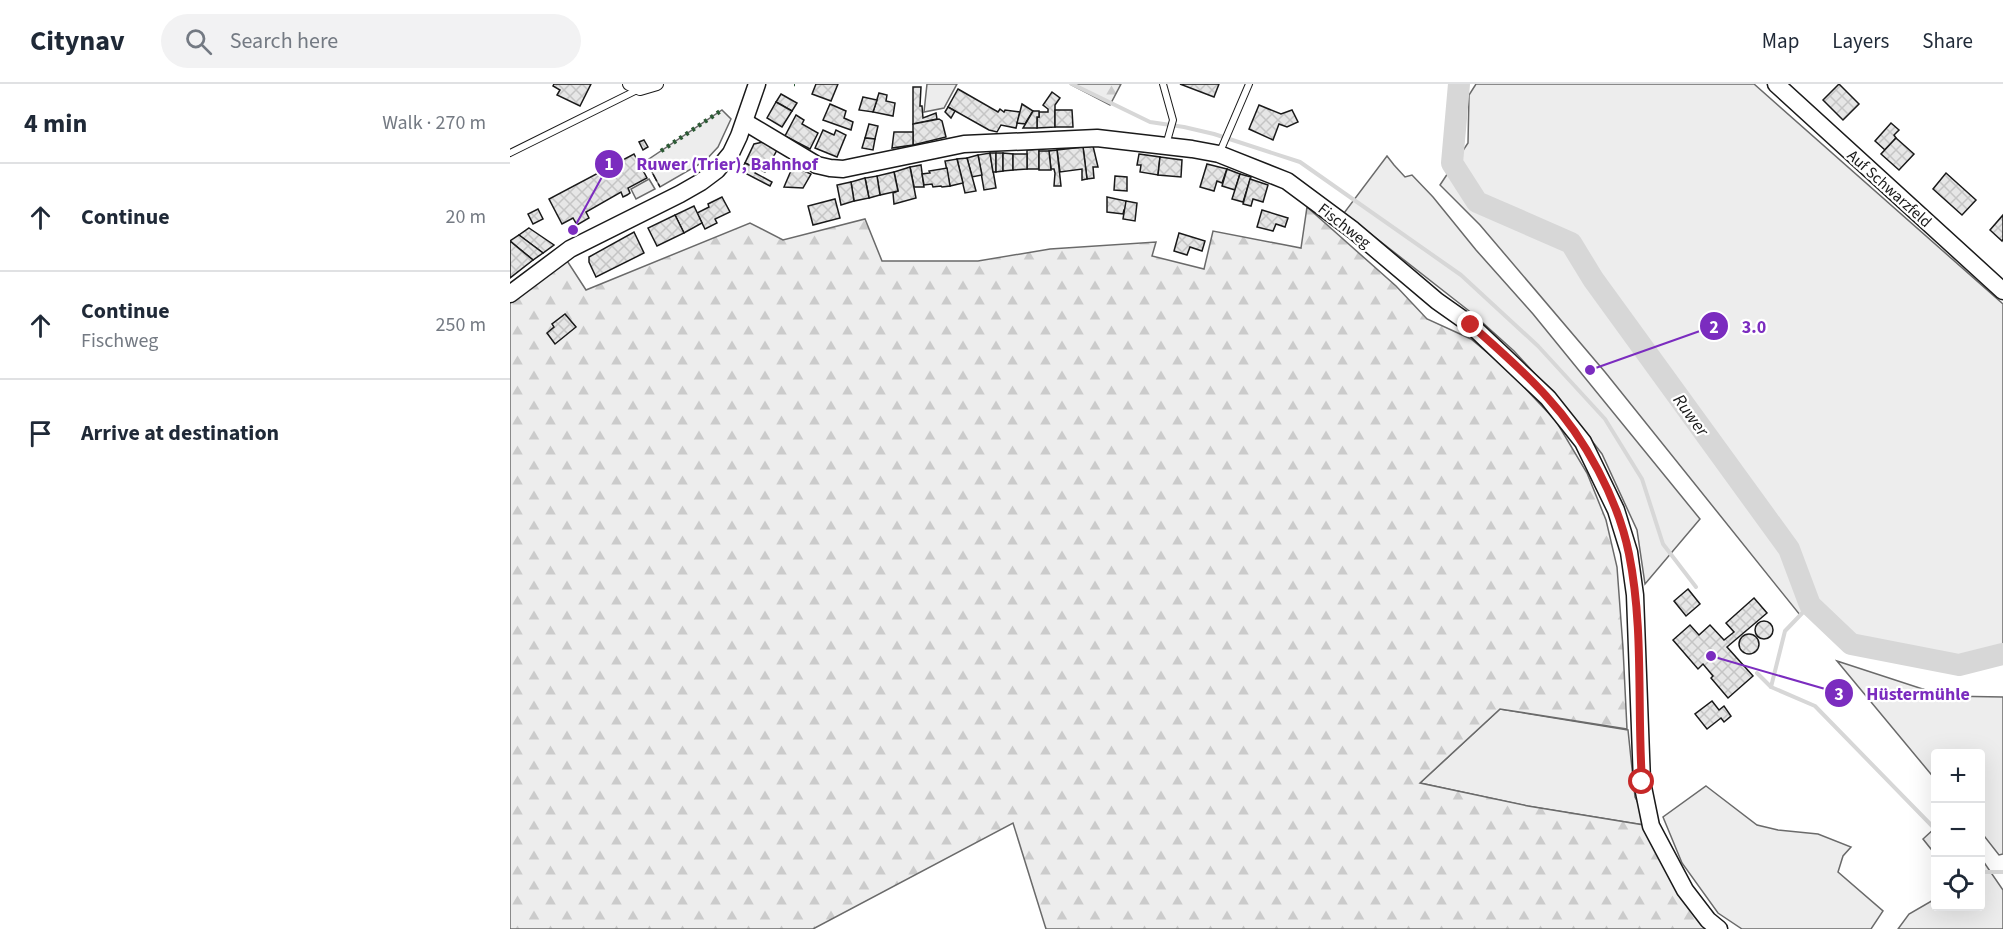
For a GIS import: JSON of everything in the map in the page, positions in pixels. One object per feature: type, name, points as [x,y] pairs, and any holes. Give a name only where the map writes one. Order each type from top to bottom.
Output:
[{"type":"main road","points":[[510,294],[570,249],[701,182],[724,163],[745,122],[757,84]]},
{"type":"main road","name":"Auf Schwarzfeld","points":[[1776,84],[2003,291]]},
{"type":"main road","name":"Fischweg","points":[[745,122],[817,165],[843,169],[964,144],[1097,138],[1168,138],[1221,148],[1287,181],[1353,230],[1437,301],[1471,325],[1548,398],[1582,442],[1616,510],[1629,552],[1635,595],[1639,745],[1642,782],[1651,826],[1684,890],[1708,920],[1719,929]]},
{"type":"street","points":[[634,87],[657,84]]},
{"type":"lane","points":[[1163,84],[1173,120],[1168,138]]},
{"type":"lane","points":[[1221,148],[1250,84]]},
{"type":"lane","points":[[510,153],[634,87]]},
{"type":"shaded area","points":[[927,84],[957,84],[944,108],[924,112]]},
{"type":"shaded area","points":[[1476,84],[1754,84],[2003,304],[2003,654],[1959,665],[1851,644],[1810,605],[1800,615],[1605,372],[1480,225],[1440,185],[1468,143],[1469,95]]},
{"type":"shaded area","points":[[722,110],[731,119],[718,147],[705,161],[660,187],[646,161]]},
{"type":"shaded area","points":[[1387,156],[1405,177],[1412,175],[1433,197],[1533,314],[1700,519],[1645,584],[1637,530],[1602,454],[1568,410],[1514,351],[1473,314],[1344,213]]},
{"type":"shaded area","points":[[649,179],[655,189],[636,199],[631,189]]},
{"type":"shaded area","points":[[1837,661],[1944,696],[2003,697],[2003,854],[1999,855],[1985,837],[1985,749],[1931,749],[1931,774]]},
{"type":"shaded area","points":[[1500,709],[1628,730],[1635,797],[1650,826],[1527,806],[1420,783]]},
{"type":"shaded area","points":[[1706,786],[1757,825],[1778,830],[1818,834],[1851,847],[1843,856],[1838,872],[1883,911],[1871,929],[1742,929],[1718,913],[1682,863],[1663,817]]},
{"type":"shaded area","points":[[1931,832],[1931,849],[1923,839]]},
{"type":"shaded area","points":[[1985,864],[2003,890],[2003,929],[1898,929],[1909,914],[1931,901],[1931,911],[1985,911]]},
{"type":"green space","points":[[1070,84],[1121,84],[1110,105]]},
{"type":"green space","points":[[1307,207],[1396,286],[1427,319],[1471,339],[1507,369],[1556,421],[1587,473],[1606,520],[1617,567],[1627,729],[1500,709],[1420,783],[1528,806],[1650,826],[1717,929],[1046,929],[1013,823],[813,929],[510,929],[510,297],[564,256],[586,290],[750,223],[783,240],[865,219],[882,261],[978,261],[1050,249],[1156,242],[1152,256],[1204,269],[1213,231],[1301,248]]},
{"type":"building","points":[[554,84],[591,84],[580,106],[557,95],[560,90],[553,86]]},
{"type":"building","points":[[816,84],[838,84],[831,101],[812,94]]},
{"type":"building","points":[[1180,84],[1219,84],[1214,97]]},
{"type":"building","points":[[1839,84],[1859,104],[1843,120],[1823,100]]},
{"type":"building","points":[[913,87],[921,87],[920,106],[922,106],[923,118],[936,113],[937,119],[913,124]]},
{"type":"building","points":[[958,89],[998,112],[1000,109],[1004,112],[1005,110],[1020,112],[1016,128],[1001,125],[997,132],[989,130],[948,107]]},
{"type":"building","points":[[1052,92],[1060,98],[1055,105],[1055,127],[1037,128],[1039,112],[1048,112],[1043,105]]},
{"type":"building","points":[[879,93],[887,95],[886,101],[895,103],[893,116],[873,112]]},
{"type":"building","points":[[781,94],[797,103],[792,111],[776,102]]},
{"type":"building","points":[[863,97],[877,100],[873,112],[859,110]]},
{"type":"building","points":[[776,102],[792,111],[782,127],[767,118]]},
{"type":"building","points":[[830,104],[846,111],[844,118],[853,122],[851,130],[823,120]]},
{"type":"building","points":[[1022,104],[1033,111],[1025,124],[1017,123]]},
{"type":"building","points":[[1259,105],[1281,114],[1292,110],[1298,122],[1287,127],[1279,124],[1273,140],[1249,129]]},
{"type":"building","points":[[948,107],[955,111],[951,118],[945,112]]},
{"type":"building","points":[[1055,110],[1072,110],[1073,127],[1055,127]]},
{"type":"building","points":[[1033,111],[1039,111],[1037,128],[1023,128]]},
{"type":"building","points":[[796,115],[804,120],[802,124],[818,133],[810,149],[785,136]]},
{"type":"building","points":[[939,119],[942,121],[946,137],[913,145],[913,124]]},
{"type":"building","points":[[1891,123],[1899,130],[1894,135],[1896,138],[1885,150],[1875,141]]},
{"type":"building","points":[[869,124],[878,126],[875,139],[865,138]]},
{"type":"building","points":[[823,130],[834,135],[836,130],[846,135],[837,157],[815,148]]},
{"type":"building","points":[[894,132],[913,132],[913,145],[892,148]]},
{"type":"building","points":[[865,138],[875,139],[873,150],[862,148]]},
{"type":"building","points":[[1896,138],[1914,154],[1899,170],[1881,154]]},
{"type":"building","points":[[644,140],[648,147],[643,150],[639,142]]},
{"type":"building","points":[[763,142],[777,150],[765,172],[745,163],[754,144]]},
{"type":"building","points":[[1093,146],[1098,167],[1093,167],[1094,178],[1087,179],[1083,147]]},
{"type":"building","points":[[1083,147],[1087,179],[1082,180],[1082,169],[1060,172],[1057,150]]},
{"type":"building","points":[[1039,149],[1039,169],[1027,169],[1027,150]]},
{"type":"building","points":[[1057,150],[1061,186],[1054,186],[1055,173],[1054,169],[1051,169],[1049,151]]},
{"type":"building","points":[[1039,151],[1049,151],[1051,170],[1039,170]]},
{"type":"building","points":[[990,153],[996,188],[984,190],[978,155]]},
{"type":"building","points":[[990,153],[996,153],[996,172],[993,172]]},
{"type":"building","points":[[996,153],[1003,153],[1003,171],[996,172]]},
{"type":"building","points":[[1003,153],[1013,154],[1013,170],[1003,171]]},
{"type":"building","points":[[634,154],[647,178],[628,188],[630,193],[627,195],[623,197],[621,192],[586,212],[589,218],[577,225],[573,218],[562,224],[549,199]]},
{"type":"building","points":[[1013,154],[1027,154],[1027,169],[1013,170]]},
{"type":"building","points":[[1139,154],[1160,157],[1158,175],[1140,172],[1141,165],[1137,165]]},
{"type":"building","points":[[978,155],[982,175],[972,177],[967,158]]},
{"type":"building","points":[[1160,157],[1182,160],[1181,177],[1158,175]]},
{"type":"building","points":[[967,158],[976,191],[965,193],[957,159]]},
{"type":"building","points":[[957,159],[963,183],[950,186],[945,161]]},
{"type":"building","points":[[745,163],[757,169],[755,173],[772,182],[770,186],[741,171]]},
{"type":"building","points":[[1207,164],[1227,169],[1222,183],[1217,181],[1214,191],[1200,187]]},
{"type":"building","points":[[921,165],[924,187],[914,187],[910,167]]},
{"type":"building","points":[[793,166],[811,174],[803,188],[784,187]]},
{"type":"building","points":[[910,167],[916,198],[894,204],[893,193],[898,191],[894,172]]},
{"type":"building","points":[[947,168],[950,186],[924,185],[922,174]]},
{"type":"building","points":[[1227,169],[1240,174],[1235,190],[1222,186]]},
{"type":"building","points":[[894,172],[898,191],[880,195],[877,176]]},
{"type":"building","points":[[1946,173],[1976,200],[1962,215],[1933,189]]},
{"type":"building","points":[[1240,174],[1251,177],[1243,202],[1232,199]]},
{"type":"building","points":[[877,176],[880,195],[869,198],[865,178]]},
{"type":"building","points":[[1115,176],[1127,177],[1127,191],[1114,190]]},
{"type":"building","points":[[865,178],[869,198],[854,201],[851,182]]},
{"type":"building","points":[[1250,179],[1268,185],[1263,202],[1253,199],[1251,206],[1243,204]]},
{"type":"building","points":[[851,182],[854,201],[841,205],[837,185]]},
{"type":"building","points":[[722,197],[730,212],[715,219],[717,223],[705,229],[697,213]]},
{"type":"building","points":[[1107,197],[1126,201],[1126,210],[1123,214],[1107,212]]},
{"type":"building","points":[[835,199],[840,218],[813,225],[808,206]]},
{"type":"building","points":[[1126,201],[1137,203],[1135,221],[1123,219]]},
{"type":"building","points":[[694,206],[702,223],[684,233],[675,215]]},
{"type":"building","points":[[538,209],[543,219],[533,224],[528,214]]},
{"type":"building","points":[[1262,210],[1288,218],[1285,227],[1276,224],[1273,231],[1257,227]]},
{"type":"building","points":[[675,215],[684,233],[657,246],[648,228]]},
{"type":"building","points":[[2003,215],[2003,239],[2002,241],[1990,230]]},
{"type":"building","points":[[529,228],[554,245],[543,253],[519,235]]},
{"type":"building","points":[[634,232],[644,253],[596,277],[589,257]]},
{"type":"building","points":[[1179,233],[1205,241],[1202,251],[1190,247],[1187,255],[1174,251]]},
{"type":"building","points":[[519,235],[543,253],[533,260],[510,241]]},
{"type":"building","points":[[510,241],[533,260],[510,278]]},
{"type":"building","points":[[565,314],[576,327],[555,344],[547,333],[554,327],[552,324]]},
{"type":"building","points":[[1688,589],[1700,604],[1686,616],[1674,601]]},
{"type":"building","points":[[1754,598],[1767,613],[1727,647],[1753,676],[1728,698],[1711,678],[1713,676],[1703,664],[1698,669],[1673,640],[1690,625],[1699,635],[1710,625],[1724,640],[1734,632],[1726,623]]},
{"type":"building","points":[[1760,621],[1768,621],[1773,626],[1771,637],[1760,639],[1755,634],[1755,626]]},
{"type":"building","points":[[1745,634],[1753,634],[1759,640],[1759,648],[1753,654],[1745,654],[1739,648],[1739,640]]},
{"type":"building","points":[[1712,701],[1719,710],[1724,706],[1731,716],[1724,722],[1721,718],[1707,729],[1695,714]]},
{"type":"waterway","points":[[1072,84],[1150,122],[1214,134],[1300,162],[1461,275],[1538,346],[1605,419],[1642,479],[1663,544],[1696,587]]},
{"type":"waterway","name":"Ruwer","points":[[1459,84],[1452,163],[1477,202],[1571,243],[1593,279],[1789,549],[1810,605],[1851,644],[1959,665],[2003,654]]},
{"type":"waterway","points":[[1771,687],[1785,631],[1810,605]]},
{"type":"waterway","points":[[1757,673],[1771,687],[1815,706],[1931,825]]},
{"type":"waterway","points":[[1985,872],[2003,872]]},
{"type":"hedge","points":[[661,151],[722,110]]},
{"type":"fence","points":[[653,174],[660,187]]},
{"type":"place","name":"Ruwer (Trier), Bahnhof","points":[[573,230]]},
{"type":"place","name":"3.0","points":[[1590,370]]},
{"type":"place","name":"Hüstermühle","points":[[1711,656]]},
{"type":"route","points":[[1471,325],[1548,398],[1582,442],[1616,510],[1629,552],[1635,595],[1642,782]]}]
